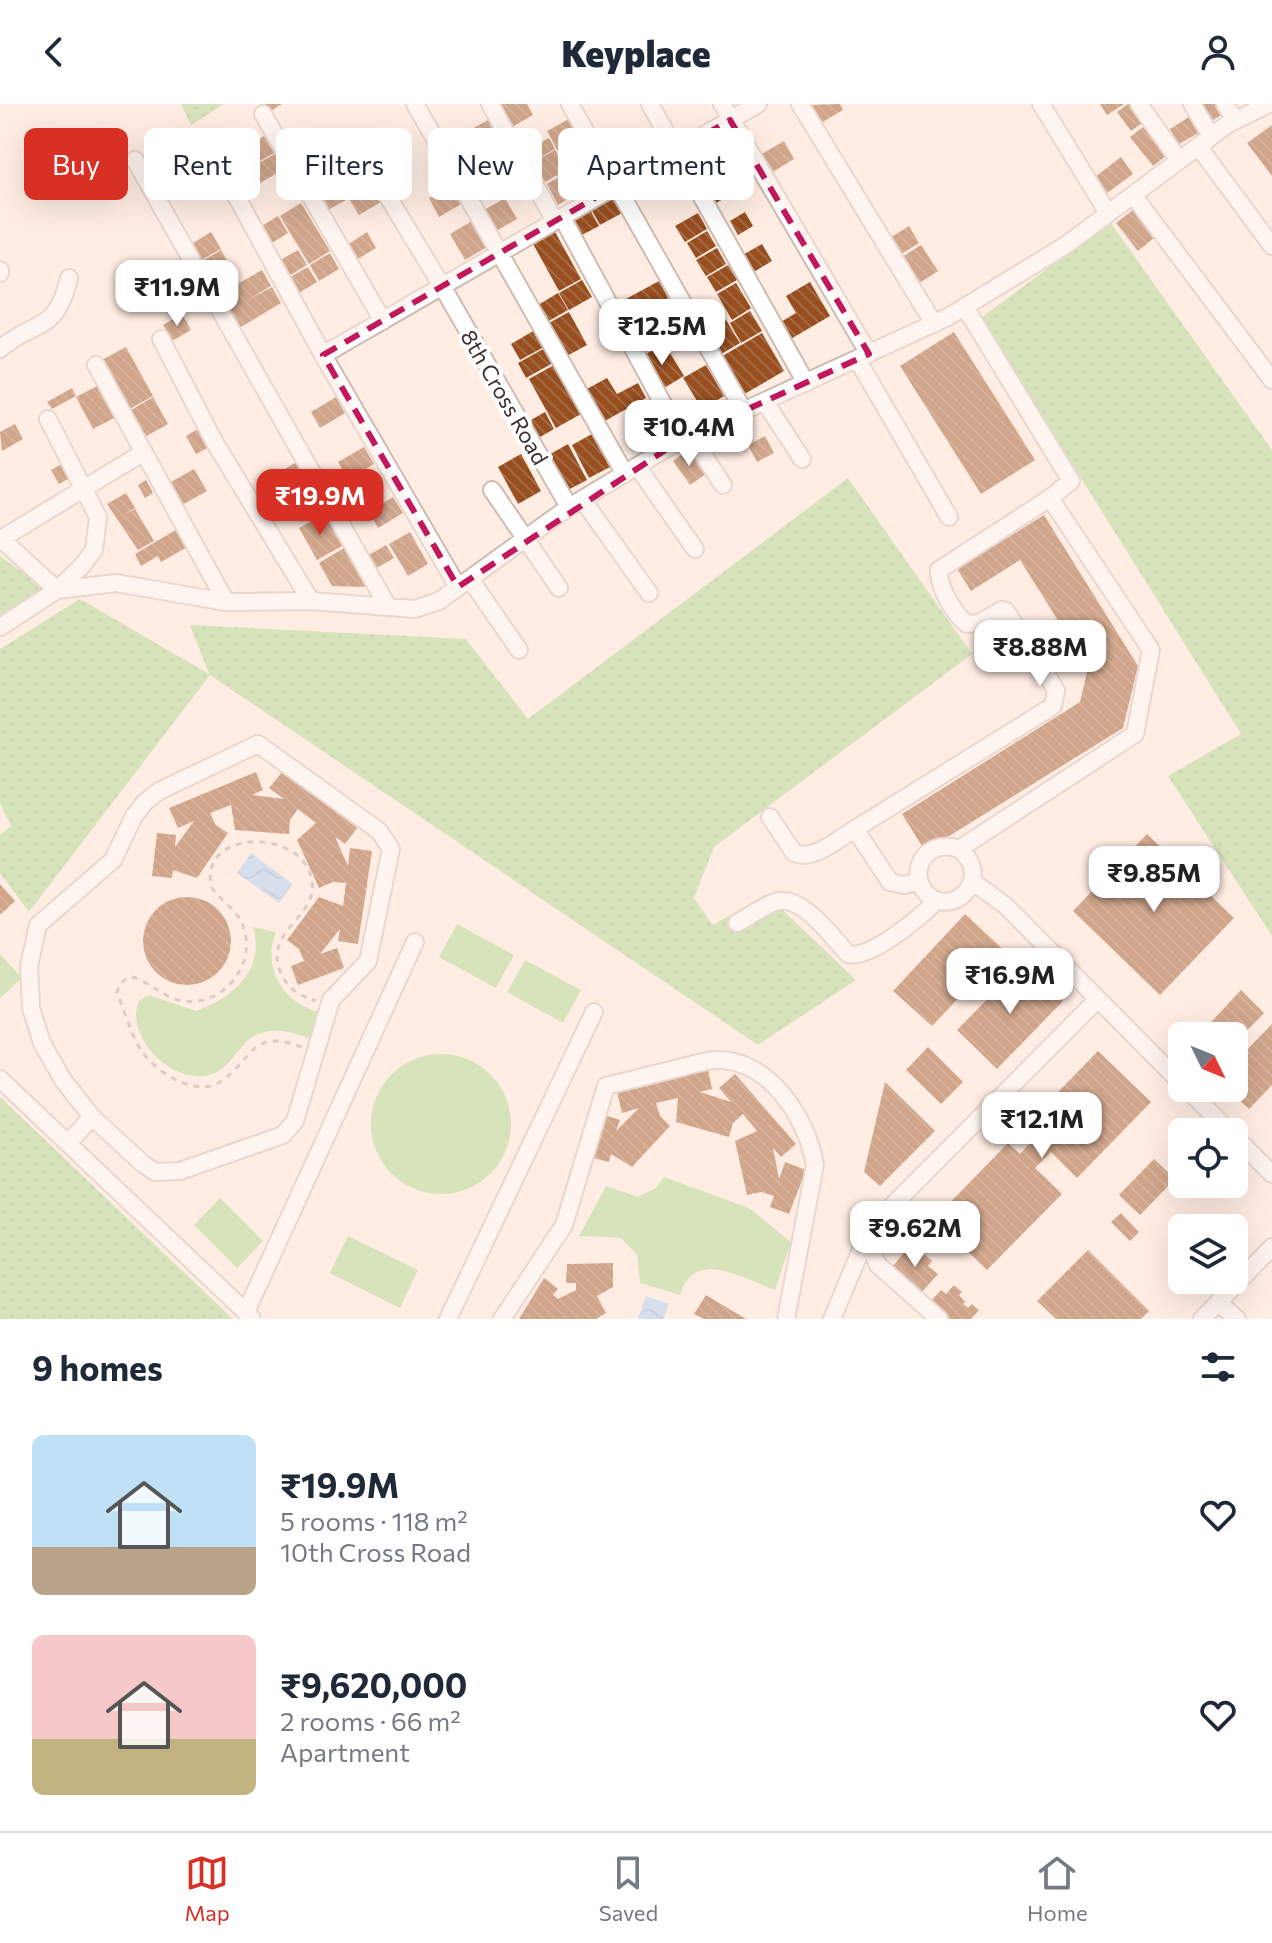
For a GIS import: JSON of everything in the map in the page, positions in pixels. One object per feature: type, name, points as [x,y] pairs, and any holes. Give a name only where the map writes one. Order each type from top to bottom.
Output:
[{"type":"street","points":[[415,104],[499,254],[631,470],[695,549]]},
{"type":"street","points":[[490,104],[686,438],[723,485]]},
{"type":"street","points":[[570,104],[584,128]]},
{"type":"street","points":[[650,104],[663,128]]},
{"type":"street","points":[[722,104],[949,517]]},
{"type":"street","points":[[716,128],[758,104]]},
{"type":"street","points":[[800,104],[934,324]]},
{"type":"street","points":[[1041,104],[1108,213]]},
{"type":"street","points":[[1139,104],[1179,160]]},
{"type":"street","points":[[1192,104],[1204,141],[1272,246]]},
{"type":"street","points":[[1225,104],[1235,120]]},
{"type":"street","points":[[144,452],[1,538],[57,590],[116,583],[226,602],[311,601],[415,609],[439,601],[575,503],[686,438],[965,307],[1066,245],[1235,120],[1269,104]]},
{"type":"street","points":[[263,114],[383,321]]},
{"type":"street","points":[[135,160],[388,607]]},
{"type":"street","points":[[1133,195],[1272,380]]},
{"type":"street","points":[[238,200],[323,355],[464,583],[519,650]]},
{"type":"street","name":"8th Cross Road","points":[[390,200],[575,503],[649,593]]},
{"type":"street","points":[[323,355],[591,200]]},
{"type":"street","points":[[625,200],[744,411]]},
{"type":"street","points":[[703,200],[806,383]]},
{"type":"street","points":[[0,349],[10,340],[50,319],[65,295],[69,278]]},
{"type":"street","points":[[770,817],[794,853],[799,855],[817,851],[1053,706],[1056,690],[1006,611],[1002,610],[979,623],[967,624],[960,619],[938,576],[942,566],[1071,482],[965,307]]},
{"type":"street","points":[[161,339],[215,443],[311,601]]},
{"type":"street","points":[[96,365],[226,602]]},
{"type":"street","points":[[765,402],[802,459]]},
{"type":"street","points":[[0,627],[57,590],[94,550],[98,517],[48,419]]},
{"type":"street","points":[[492,490],[559,588]]},
{"type":"street","points":[[959,849],[1135,734],[1151,650],[1050,498]]},
{"type":"street","points":[[258,744],[379,831],[391,849],[368,961],[331,1000],[330,1006],[295,1121],[283,1135],[180,1171],[155,1172],[94,1120],[53,1064],[42,1043],[31,1008],[29,966],[38,925],[113,860],[134,816],[145,802],[159,791],[258,744]]},
{"type":"street","points":[[855,829],[890,882],[904,885],[919,881]]},
{"type":"street","points":[[950,846],[959,849],[971,863],[972,881],[962,896],[954,900],[937,900],[929,896],[919,881],[920,863],[933,849],[950,846]]},
{"type":"street","points":[[972,881],[1006,906],[1168,1070]]},
{"type":"street","points":[[737,923],[775,902],[793,901],[848,954],[854,956],[908,926],[937,900]]},
{"type":"street","points":[[0,1079],[250,1316],[415,942]]},
{"type":"street","points":[[832,1319],[866,1238],[888,1210],[1098,999]]},
{"type":"street","points":[[448,1319],[594,1012]]},
{"type":"street","points":[[502,1319],[564,1225],[606,1086],[712,1060],[741,1065],[767,1081],[795,1111],[813,1150],[815,1165],[786,1319]]},
{"type":"street","points":[[1200,1102],[1216,1118]]},
{"type":"street","points":[[71,1144],[94,1120]]},
{"type":"street","points":[[1248,1150],[1272,1174]]},
{"type":"street","points":[[866,1238],[878,1265],[939,1319]]},
{"type":"street","points":[[1202,1319],[1272,1247]]},
{"type":"street","points":[[1218,1302],[1237,1319]]},
{"type":"path","points":[[317,1052],[285,1041],[267,1042],[252,1050],[219,1082],[206,1087],[192,1086],[154,1064],[142,1051],[118,989],[122,982],[132,977],[169,997],[190,1001],[211,997],[229,985],[244,960],[246,941],[236,913],[212,888],[211,868],[223,852],[235,845],[266,841],[283,846],[298,856],[308,869],[312,885],[306,908],[286,930],[276,947],[281,974],[299,995],[330,1006]]},
{"type":"highlighted area","points":[[730,120],[869,354],[682,439],[458,587],[323,355]]},
{"type":"green space","points":[[181,104],[224,104],[191,125]]},
{"type":"green space","points":[[1110,222],[1272,450],[1272,936],[1168,776],[1241,734],[981,318]]},
{"type":"green space","points":[[848,478],[972,654],[714,847],[694,898],[713,925],[766,894],[856,980],[758,1045],[210,675],[29,912],[0,873],[0,835],[11,826],[0,803],[0,649],[80,599],[209,674],[190,625],[466,639],[528,719]]},
{"type":"green space","points":[[0,556],[44,588],[0,615]]},
{"type":"green space","points":[[457,924],[514,955],[496,988],[439,957]]},
{"type":"green space","points":[[253,927],[276,932],[271,958],[279,982],[296,1001],[320,1012],[312,1040],[288,1032],[270,1031],[247,1041],[217,1072],[195,1076],[173,1069],[153,1054],[141,1035],[136,1018],[140,1000],[149,995],[196,1011],[222,998],[234,990],[250,969],[256,942]]},
{"type":"green space","points":[[0,954],[22,978],[0,998]]},
{"type":"green space","points":[[525,960],[581,990],[563,1023],[507,992]]},
{"type":"green space","points":[[441,1054],[468,1059],[491,1074],[506,1097],[511,1124],[506,1151],[491,1174],[468,1189],[441,1194],[414,1189],[391,1174],[376,1151],[371,1124],[376,1097],[391,1074],[414,1059]]},
{"type":"green space","points":[[0,1097],[233,1319],[0,1319]]},
{"type":"green space","points":[[664,1177],[749,1208],[791,1242],[775,1290],[735,1274],[708,1269],[696,1272],[680,1295],[640,1283],[637,1255],[621,1238],[579,1236],[606,1186],[638,1197],[656,1188]]},
{"type":"green space","points":[[220,1198],[263,1241],[237,1268],[194,1225]]},
{"type":"green space","points":[[348,1236],[418,1270],[400,1308],[330,1273]]},
{"type":"water","points":[[251,853],[293,884],[279,903],[237,873]]},
{"type":"water","points":[[646,1296],[669,1304],[663,1319],[638,1319]]},
{"type":"building","points":[[262,104],[282,104],[267,113]]},
{"type":"building","points":[[495,104],[527,104],[533,115],[510,128]]},
{"type":"building","points":[[840,104],[843,110],[821,123],[810,105]]},
{"type":"building","points":[[1100,104],[1124,104],[1107,115]]},
{"type":"building","points":[[1132,104],[1145,121],[1131,131],[1117,112]]},
{"type":"building","points":[[1201,104],[1221,104],[1226,112],[1210,122]]},
{"type":"building","points":[[1192,115],[1202,131],[1179,144],[1170,129]]},
{"type":"building","points":[[490,119],[495,128],[474,128]]},
{"type":"building","points":[[569,119],[574,128],[558,128],[558,151],[547,131]]},
{"type":"building","points":[[1272,125],[1272,176],[1247,143]]},
{"type":"building","points":[[1143,127],[1166,156],[1153,166],[1130,137]]},
{"type":"building","points":[[264,136],[274,153],[260,161],[260,138]]},
{"type":"building","points":[[549,138],[555,149],[542,156],[542,142]]},
{"type":"building","points":[[784,141],[794,159],[771,173],[760,155]]},
{"type":"building","points":[[555,150],[558,155],[558,175],[545,182],[542,177],[542,157]]},
{"type":"building","points":[[276,156],[276,174],[260,183],[260,162]]},
{"type":"building","points":[[1121,157],[1133,174],[1107,193],[1095,177]]},
{"type":"building","points":[[558,178],[558,200],[567,200],[558,205],[547,184]]},
{"type":"building","points":[[320,200],[346,200],[326,211]]},
{"type":"building","points":[[350,200],[380,200],[381,202],[359,215]]},
{"type":"building","points":[[430,200],[461,200],[463,203],[439,217]]},
{"type":"building","points":[[506,200],[517,219],[496,231],[484,210]]},
{"type":"building","points":[[608,200],[615,200],[622,213],[600,225],[591,209]]},
{"type":"building","points":[[301,203],[330,251],[309,264],[280,216]]},
{"type":"building","points":[[590,210],[599,226],[578,237],[569,221]]},
{"type":"building","points":[[1133,210],[1155,237],[1138,251],[1116,223]]},
{"type":"building","points":[[745,212],[753,226],[738,235],[730,221]]},
{"type":"building","points":[[698,213],[707,229],[685,242],[675,226]]},
{"type":"building","points":[[278,216],[288,233],[267,246],[257,229]]},
{"type":"building","points":[[472,221],[487,247],[465,260],[450,234]]},
{"type":"building","points":[[909,226],[919,243],[895,258],[885,241]]},
{"type":"building","points":[[554,230],[581,279],[559,291],[532,242]]},
{"type":"building","points":[[707,231],[716,246],[696,258],[687,243]]},
{"type":"building","points":[[211,232],[221,249],[197,262],[188,246]]},
{"type":"building","points":[[367,232],[376,248],[356,260],[347,245]]},
{"type":"building","points":[[762,244],[772,261],[749,275],[739,257]]},
{"type":"building","points":[[921,245],[938,271],[918,284],[902,257]]},
{"type":"building","points":[[717,248],[726,264],[706,276],[696,260]]},
{"type":"building","points":[[221,250],[239,281],[217,294],[199,263]]},
{"type":"building","points":[[298,250],[307,265],[284,279],[275,263]]},
{"type":"building","points":[[330,253],[339,269],[319,281],[310,265]]},
{"type":"building","points":[[728,265],[737,280],[716,292],[707,277]]},
{"type":"building","points":[[308,267],[317,282],[294,296],[285,280]]},
{"type":"building","points":[[262,270],[271,286],[248,300],[272,287],[281,303],[236,330],[218,295]]},
{"type":"building","points":[[582,280],[592,297],[569,310],[559,293]]},
{"type":"building","points":[[659,281],[668,298],[645,311],[639,302],[644,311],[622,323],[613,306]]},
{"type":"building","points":[[810,282],[830,316],[789,340],[779,323],[796,313],[786,296]]},
{"type":"building","points":[[736,283],[751,308],[732,320],[717,294]]},
{"type":"building","points":[[558,293],[568,310],[547,322],[538,305]]},
{"type":"building","points":[[750,311],[762,331],[741,343],[730,323]]},
{"type":"building","points":[[569,312],[587,345],[565,357],[547,324]]},
{"type":"building","points":[[182,314],[191,330],[172,341],[163,325]]},
{"type":"building","points":[[726,320],[740,343],[718,356],[704,333]]},
{"type":"building","points":[[535,330],[544,347],[520,360],[511,344]]},
{"type":"building","points":[[954,332],[1035,460],[981,494],[900,366]]},
{"type":"building","points":[[762,333],[784,371],[741,396],[719,358]]},
{"type":"building","points":[[664,343],[684,376],[659,391],[640,358]]},
{"type":"building","points":[[126,347],[153,396],[126,411],[96,363]]},
{"type":"building","points":[[545,348],[553,363],[526,378],[518,363]]},
{"type":"building","points":[[554,365],[581,414],[556,428],[529,379]]},
{"type":"building","points":[[706,365],[724,396],[702,409],[683,378]]},
{"type":"building","points":[[607,378],[617,394],[638,383],[646,398],[603,422],[585,390]]},
{"type":"building","points":[[99,385],[116,417],[93,429],[76,397]]},
{"type":"building","points":[[72,388],[76,396],[52,409],[47,402]]},
{"type":"building","points":[[153,397],[168,424],[141,439],[126,413]]},
{"type":"building","points":[[336,397],[345,413],[320,428],[311,412]]},
{"type":"building","points":[[545,412],[554,429],[533,441],[524,424]]},
{"type":"building","points":[[15,424],[23,439],[2,451],[0,432]]},
{"type":"building","points":[[201,427],[211,446],[196,454],[186,436]]},
{"type":"building","points":[[592,434],[610,467],[589,478],[572,445]]},
{"type":"building","points":[[765,436],[774,453],[757,462],[748,445]]},
{"type":"building","points":[[568,444],[587,480],[564,492],[545,457]]},
{"type":"building","points":[[364,447],[374,464],[348,479],[338,462]]},
{"type":"building","points":[[688,450],[706,474],[690,485],[673,461]]},
{"type":"building","points":[[521,454],[541,491],[518,504],[498,467]]},
{"type":"building","points":[[297,462],[316,496],[290,511],[271,477]]},
{"type":"building","points":[[64,463],[72,477],[59,484],[51,470]]},
{"type":"building","points":[[194,469],[207,491],[182,505],[169,483]]},
{"type":"building","points":[[146,480],[153,493],[145,498],[138,485]]},
{"type":"building","points":[[126,493],[135,508],[123,515],[135,509],[154,541],[138,550],[107,504]]},
{"type":"building","points":[[393,497],[403,513],[378,528],[369,512]]},
{"type":"building","points":[[324,514],[342,546],[317,560],[299,528]]},
{"type":"building","points":[[1044,515],[1138,666],[1123,728],[925,851],[902,814],[1080,702],[1088,668],[1020,560],[971,591],[957,569]]},
{"type":"building","points":[[179,528],[189,546],[161,562],[158,556],[141,566],[135,554]]},
{"type":"building","points":[[410,532],[428,564],[408,576],[389,544]]},
{"type":"building","points":[[386,545],[394,558],[375,569],[367,556]]},
{"type":"building","points":[[344,548],[367,587],[332,586],[319,563]]},
{"type":"building","points":[[283,771],[357,828],[345,844],[335,837],[348,866],[350,848],[372,851],[358,944],[338,941],[340,929],[320,954],[337,948],[344,968],[298,985],[291,966],[304,961],[299,949],[287,940],[319,897],[343,906],[346,883],[333,882],[319,888],[297,840],[316,823],[298,809],[290,820],[289,834],[235,830],[231,805],[210,813],[216,825],[228,833],[197,878],[173,870],[172,878],[152,876],[157,833],[176,835],[175,847],[194,821],[178,828],[169,808],[256,772],[263,790],[252,795],[284,799],[269,788]]},
{"type":"building","points":[[1147,834],[1234,918],[1160,995],[1073,911]]},
{"type":"building","points":[[0,884],[15,901],[1,914],[0,913]]},
{"type":"building","points":[[187,897],[204,900],[218,910],[228,924],[231,941],[228,958],[218,972],[204,982],[187,985],[170,982],[156,972],[146,958],[143,941],[146,924],[156,910],[170,900]]},
{"type":"building","points":[[965,914],[1004,950],[932,1026],[893,991]]},
{"type":"building","points":[[1023,963],[1063,1001],[997,1069],[957,1030]]},
{"type":"building","points":[[1241,990],[1264,1013],[1248,1030],[1248,1022],[1211,1022]]},
{"type":"building","points":[[1272,1024],[1272,1085],[1249,1109],[1242,1102],[1248,1102],[1248,1049]]},
{"type":"building","points":[[928,1047],[963,1082],[941,1104],[906,1070]]},
{"type":"building","points":[[1098,1051],[1151,1102],[1077,1178],[1051,1152],[1035,1168],[1062,1194],[987,1270],[934,1219],[1008,1143],[1020,1154],[1034,1139],[1023,1128]]},
{"type":"building","points":[[708,1070],[712,1089],[700,1092],[731,1102],[719,1088],[735,1074],[796,1144],[781,1157],[773,1148],[779,1179],[785,1162],[806,1170],[789,1214],[770,1207],[774,1196],[761,1192],[747,1195],[735,1141],[757,1131],[743,1114],[733,1123],[729,1137],[676,1122],[678,1098],[656,1103],[660,1116],[670,1126],[632,1167],[611,1154],[609,1162],[589,1157],[601,1114],[620,1120],[616,1131],[639,1108],[622,1113],[617,1092]]},
{"type":"building","points":[[885,1082],[935,1131],[880,1186],[864,1172]]},
{"type":"building","points":[[1154,1159],[1168,1172],[1168,1186],[1140,1215],[1119,1195]]},
{"type":"building","points":[[1121,1213],[1139,1232],[1130,1241],[1111,1222]]},
{"type":"building","points":[[912,1244],[932,1261],[928,1266],[938,1274],[920,1294],[891,1268]]},
{"type":"building","points":[[1088,1250],[1149,1311],[1141,1319],[1056,1319],[1037,1301]]},
{"type":"building","points":[[613,1263],[613,1287],[597,1296],[606,1313],[596,1319],[519,1319],[544,1278],[558,1289],[553,1295],[558,1299],[576,1290],[576,1283],[566,1283],[567,1264]]},
{"type":"building","points":[[954,1285],[962,1292],[959,1295],[965,1302],[963,1304],[968,1308],[972,1304],[979,1310],[971,1319],[950,1319],[931,1301],[941,1290],[946,1294]]},
{"type":"building","points":[[706,1295],[746,1319],[704,1319],[694,1314]]}]
